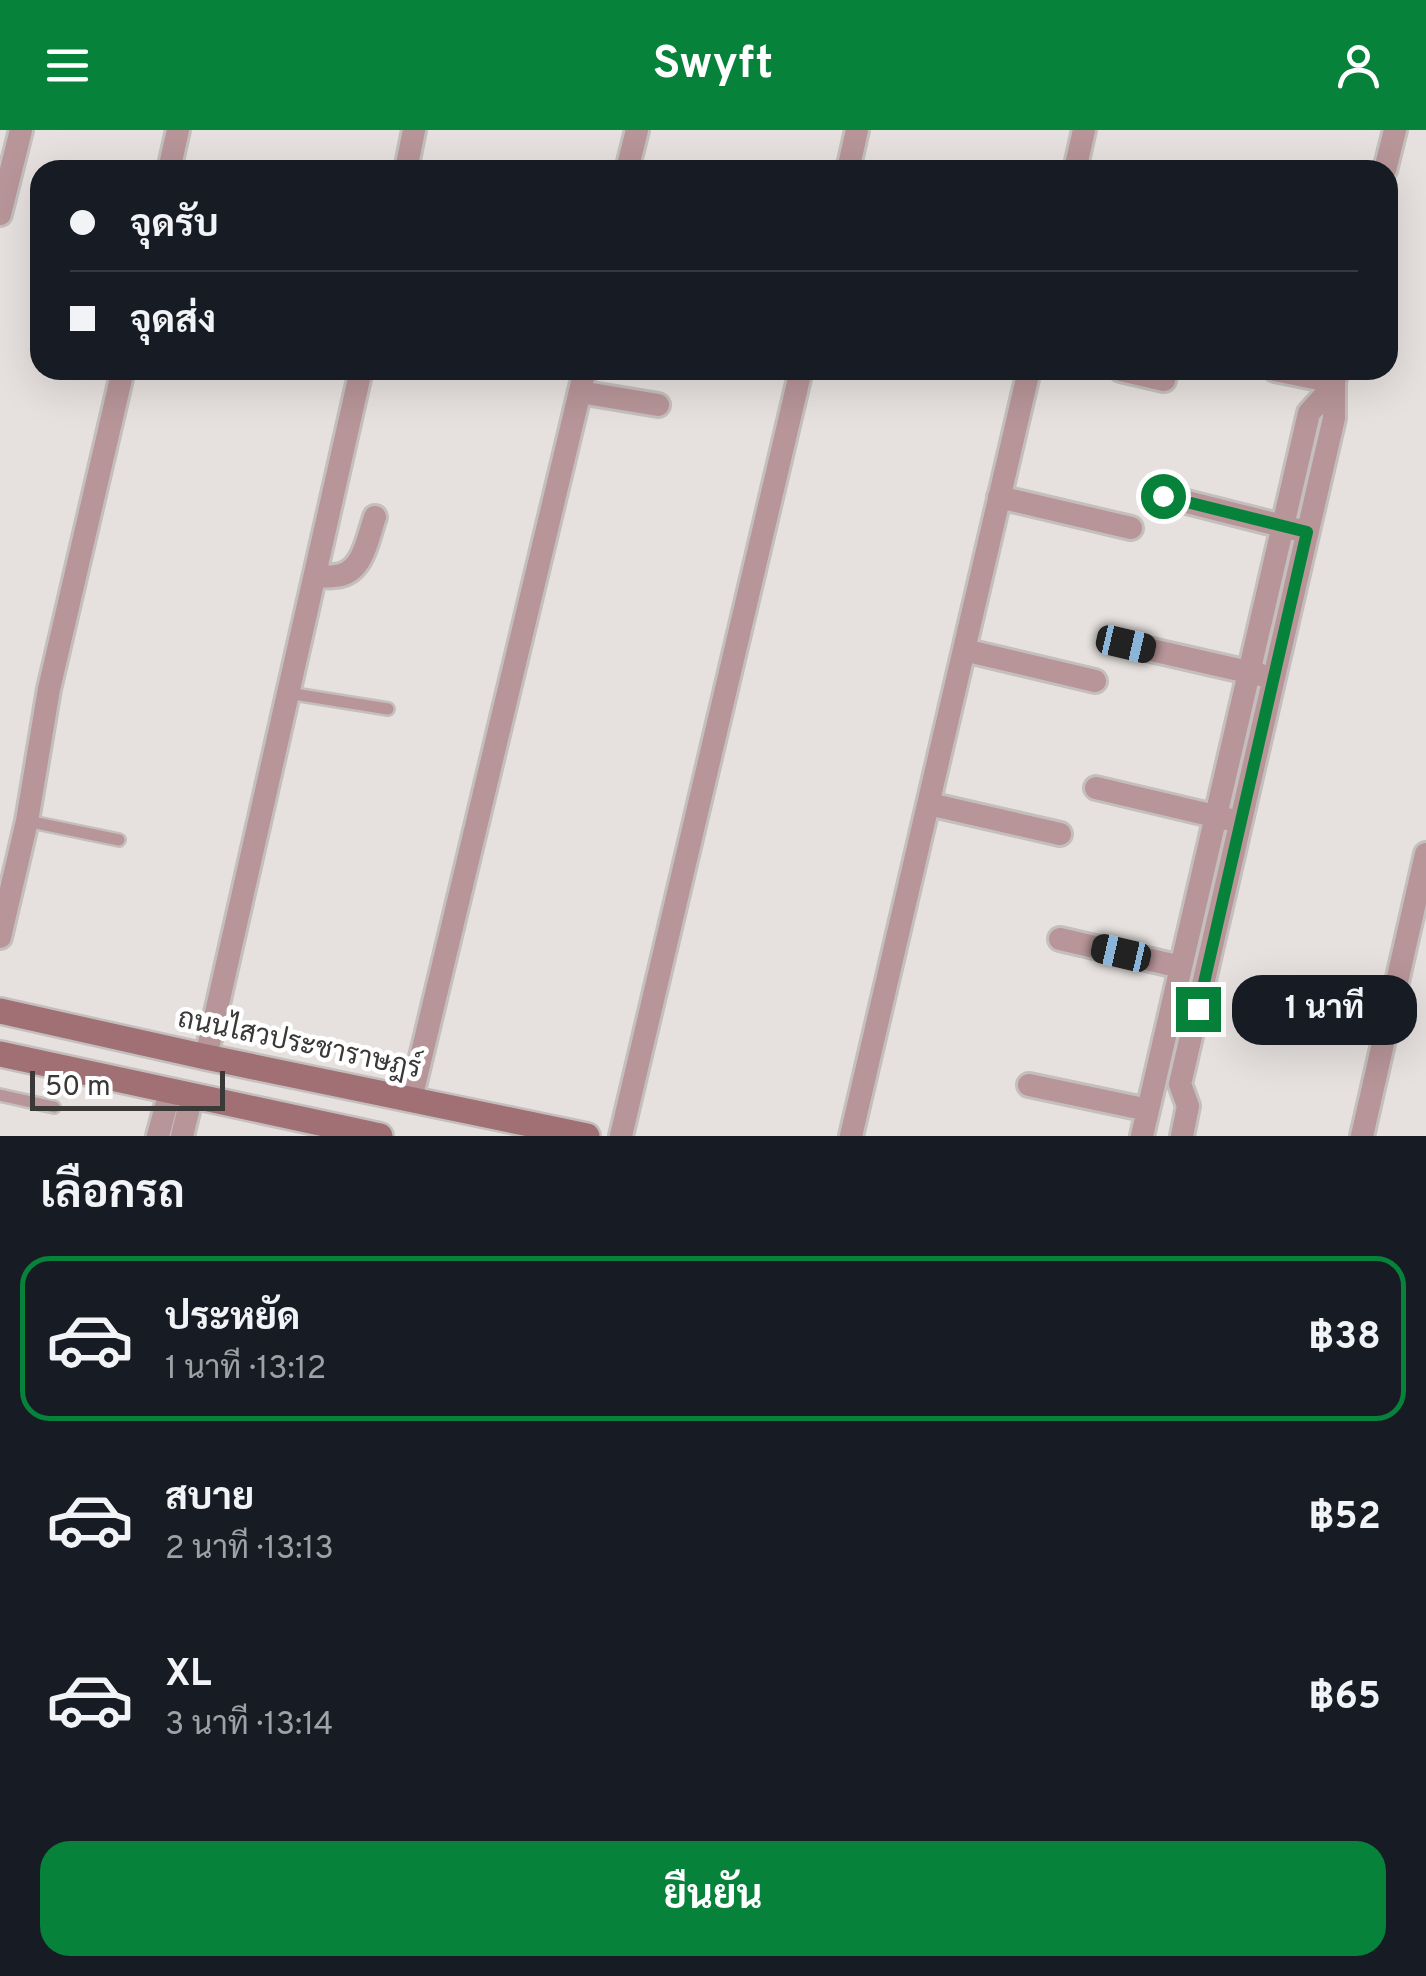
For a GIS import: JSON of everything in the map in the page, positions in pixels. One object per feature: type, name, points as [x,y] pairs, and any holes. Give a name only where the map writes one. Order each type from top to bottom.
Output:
[{"type":"main road","name":"ถนนไสวประชาราษฎร์","points":[[0,1011],[206,1058],[587,1136]]},
{"type":"main road","points":[[0,1054],[380,1136]]},
{"type":"street","points":[[0,214],[21,130]]},
{"type":"street","points":[[170,160],[178,130]]},
{"type":"street","points":[[408,160],[414,130]]},
{"type":"street","points":[[630,160],[637,130]]},
{"type":"street","points":[[850,160],[857,130]]},
{"type":"street","points":[[1076,160],[1084,130]]},
{"type":"street","points":[[1388,160],[1395,130]]},
{"type":"street","points":[[0,937],[27,820],[49,689],[121,380]]},
{"type":"street","points":[[206,1058],[359,380]]},
{"type":"street","points":[[621,1136],[799,380]]},
{"type":"street","points":[[850,1136],[1026,380]]},
{"type":"street","points":[[1142,1136],[1310,412],[1334,380]]},
{"type":"street","points":[[1182,1136],[1188,1106],[1180,1084],[1334,418],[1335,380]]},
{"type":"street","points":[[411,1099],[582,381],[658,405]]},
{"type":"street","points":[[1163,496],[1307,532]]},
{"type":"street","points":[[999,497],[1130,528]]},
{"type":"street","points":[[315,577],[340,576],[353,570],[375,518]]},
{"type":"street","points":[[1126,644],[1274,678]]},
{"type":"street","points":[[964,650],[1095,681]]},
{"type":"street","points":[[1096,788],[1240,822]]},
{"type":"street","points":[[929,804],[1060,834]]},
{"type":"street","points":[[1362,1136],[1426,854]]},
{"type":"street","points":[[1060,939],[1181,967]]},
{"type":"street","points":[[1155,1079],[1180,1084]]},
{"type":"street","points":[[1029,1085],[1148,1110]]},
{"type":"street","points":[[158,1136],[181,1093]]},
{"type":"street","points":[[181,1093],[182,1136]]},
{"type":"lane","points":[[288,693],[388,709]]},
{"type":"lane","points":[[27,820],[120,840]]},
{"type":"lane","points":[[0,1096],[54,1108]]},
{"type":"route","points":[[1163,496],[1307,532],[1198,1009]]}]
